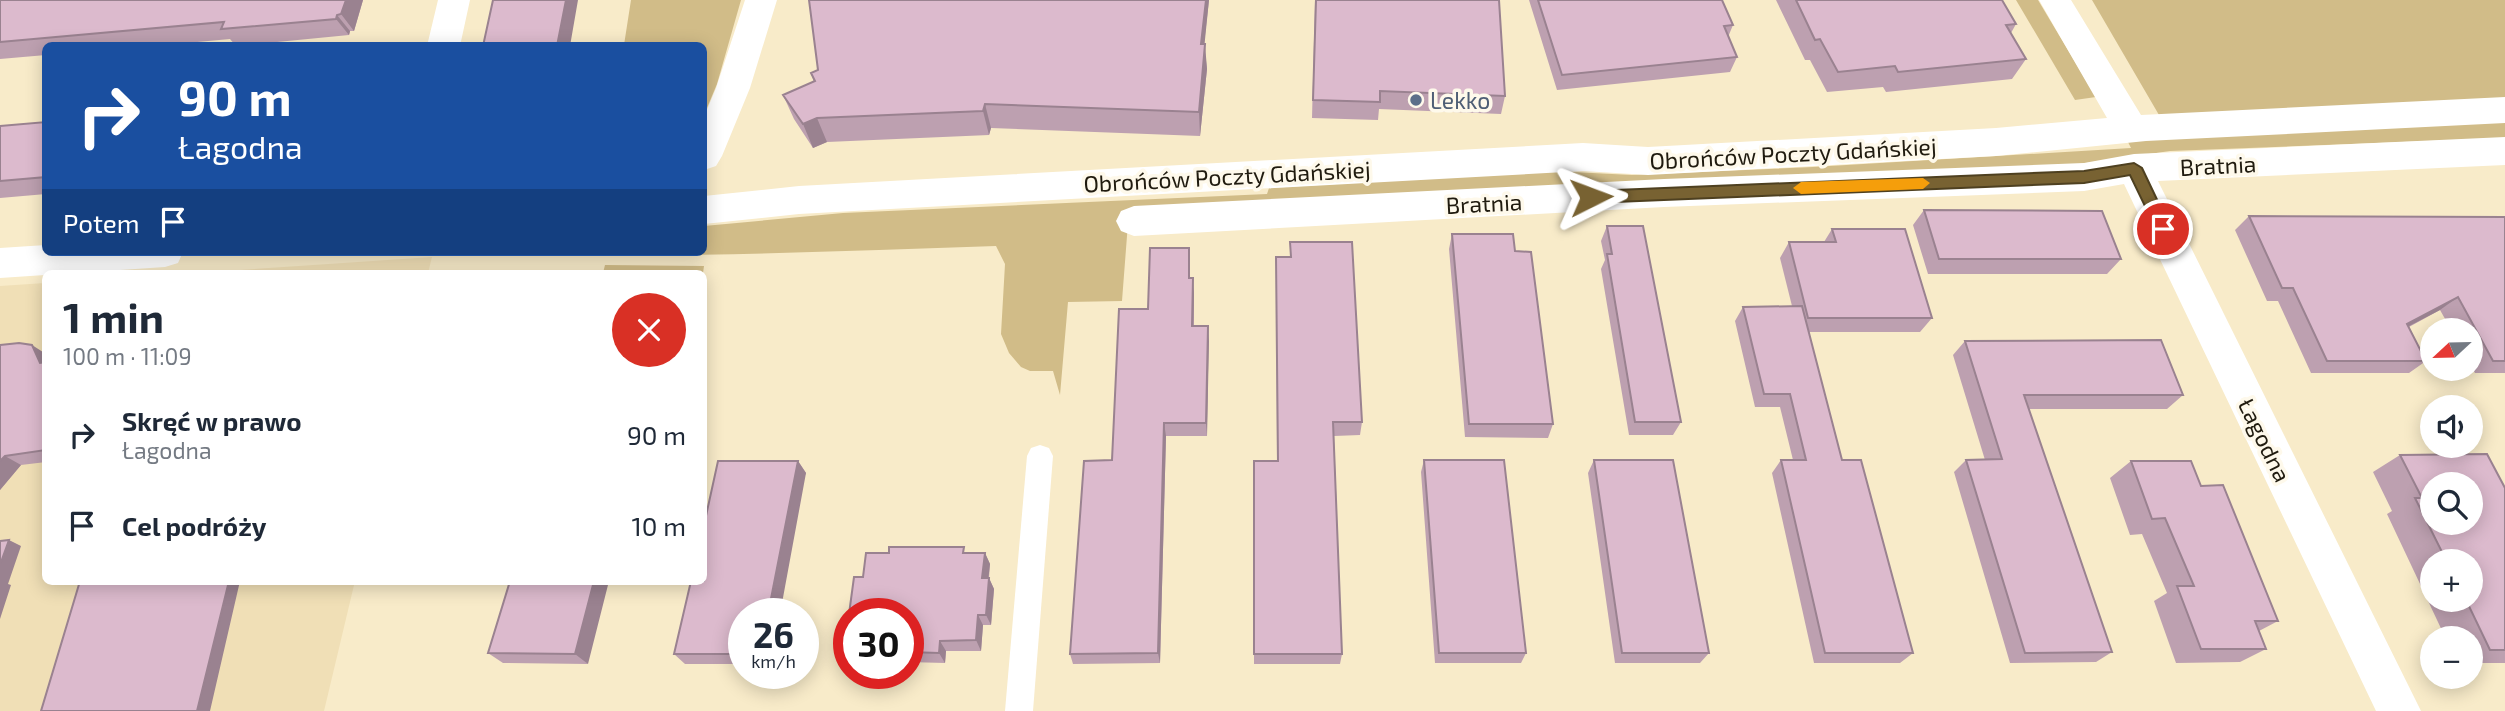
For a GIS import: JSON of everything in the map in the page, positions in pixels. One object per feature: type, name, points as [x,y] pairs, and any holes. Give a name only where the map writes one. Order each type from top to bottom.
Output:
[{"type":"street","points":[[444,42],[454,0]]},
{"type":"street","points":[[707,149],[733,88],[761,0]]},
{"type":"street","points":[[2055,0],[2132,128]]},
{"type":"street","name":"Obrońców Poczty Gdańskiej","points":[[707,210],[813,199],[1569,157],[1648,161],[1996,142],[2132,128],[2505,110]]},
{"type":"street","name":"Bratnia","points":[[1134,221],[1664,193],[2084,177],[2134,168],[2505,151]]},
{"type":"street","name":"Łagodna","points":[[2134,168],[2399,711]]},
{"type":"street","points":[[0,263],[105,256]]},
{"type":"lane","points":[[1019,711],[1040,456]]},
{"type":"shaded area","points":[[631,0],[741,0],[717,84],[707,108],[707,42],[624,42]]},
{"type":"shaded area","points":[[2016,0],[2038,0],[2096,97],[2075,100]]},
{"type":"shaded area","points":[[2092,0],[2505,0],[2505,98],[2159,115]]},
{"type":"shaded area","points":[[2505,117],[2505,138],[2170,151],[2079,164],[1129,210],[1122,301],[1068,302],[1060,395],[1053,371],[1030,371],[1021,367],[1009,353],[1001,334],[1005,264],[996,246],[707,254],[707,226],[843,213],[1267,194],[1269,188],[1553,171],[1632,175],[2131,148],[2124,134]]},
{"type":"shaded area","points":[[432,257],[429,270],[239,270]]},
{"type":"shaded area","points":[[605,265],[704,266],[703,270],[604,270]]},
{"type":"shaded area","points":[[42,283],[42,585],[354,585],[324,711],[0,711],[0,286]]},
{"type":"building","points":[[0,0],[346,0],[336,19],[221,29],[224,22],[0,42]]},
{"type":"building","points":[[493,0],[566,0],[558,42],[484,42]]},
{"type":"building","points":[[809,0],[1206,0],[1201,44],[1205,44],[1199,112],[985,104],[983,111],[817,118],[803,124],[783,95],[815,81],[811,73],[818,70]]},
{"type":"building","points":[[1316,0],[1499,0],[1505,96],[1380,91],[1380,102],[1313,100]]},
{"type":"building","points":[[1538,0],[1722,0],[1733,25],[1724,26],[1737,57],[1562,75]]},
{"type":"building","points":[[1796,0],[2002,0],[2016,24],[2006,25],[2026,59],[1898,72],[1895,66],[1838,72],[1820,39],[1815,40]]},
{"type":"building","points":[[42,122],[42,177],[0,181],[0,126]]},
{"type":"building","points":[[1924,210],[2102,211],[2121,259],[1939,259]]},
{"type":"building","points":[[2249,216],[2505,217],[2505,361],[2493,361],[2483,343],[2483,318],[2469,318],[2458,297],[2407,324],[2420,349],[2420,361],[2327,361],[2293,288],[2282,288]]},
{"type":"building","points":[[1607,226],[1643,226],[1681,422],[1635,422],[1607,254],[1612,254]]},
{"type":"building","points":[[1832,229],[1905,229],[1932,318],[1808,318],[1789,242],[1836,242]]},
{"type":"building","points":[[1452,234],[1513,234],[1515,251],[1531,252],[1553,424],[1469,424]]},
{"type":"building","points":[[1290,242],[1352,242],[1362,422],[1333,422],[1342,654],[1254,654],[1254,461],[1278,461],[1276,257],[1291,257]]},
{"type":"building","points":[[1150,248],[1189,248],[1189,278],[1193,278],[1192,326],[1208,326],[1206,423],[1164,423],[1158,653],[1070,654],[1084,461],[1112,460],[1119,309],[1148,309]]},
{"type":"building","points":[[1802,306],[1842,460],[1861,460],[1913,653],[1825,653],[1781,460],[1806,460],[1790,394],[1764,394],[1743,307]]},
{"type":"building","points":[[2161,340],[2183,395],[2024,395],[2112,652],[2025,653],[1966,460],[2002,459],[1965,341]]},
{"type":"building","points":[[0,345],[32,345],[42,363],[42,451],[5,456],[0,461]]},
{"type":"building","points":[[2483,454],[2487,454],[2505,488],[2505,650],[2490,650],[2483,635],[2483,626],[2478,626],[2472,612],[2483,612],[2483,549],[2440,549],[2434,535],[2483,535],[2483,472],[2420,472],[2420,494],[2400,455],[2420,455],[2420,458],[2483,458]]},
{"type":"building","points":[[1424,460],[1504,460],[1526,653],[1439,653]]},
{"type":"building","points":[[1594,460],[1673,460],[1709,653],[1622,653]]},
{"type":"building","points":[[718,461],[798,461],[771,598],[728,598],[728,654],[674,654],[690,585],[707,585],[707,511]]},
{"type":"building","points":[[2131,461],[2191,461],[2201,486],[2223,485],[2278,621],[2255,621],[2266,649],[2201,649],[2177,586],[2194,586],[2165,518],[2152,519]]},
{"type":"building","points":[[9,540],[0,565],[0,541]]},
{"type":"building","points":[[889,547],[964,547],[963,553],[985,553],[982,578],[989,578],[986,615],[978,615],[976,640],[940,641],[939,653],[924,653],[924,598],[851,598],[854,577],[863,577],[866,553],[889,553]]},
{"type":"building","points":[[79,585],[228,585],[197,711],[41,711]]},
{"type":"building","points":[[509,585],[593,585],[575,654],[488,653]]},
{"type":"slow traffic","points":[[1801,188],[1923,183]]},
{"type":"place","name":"Lekko","points":[[1416,100]]},
{"type":"route","points":[[1591,197],[2084,177],[2134,168],[2163,229]]}]
